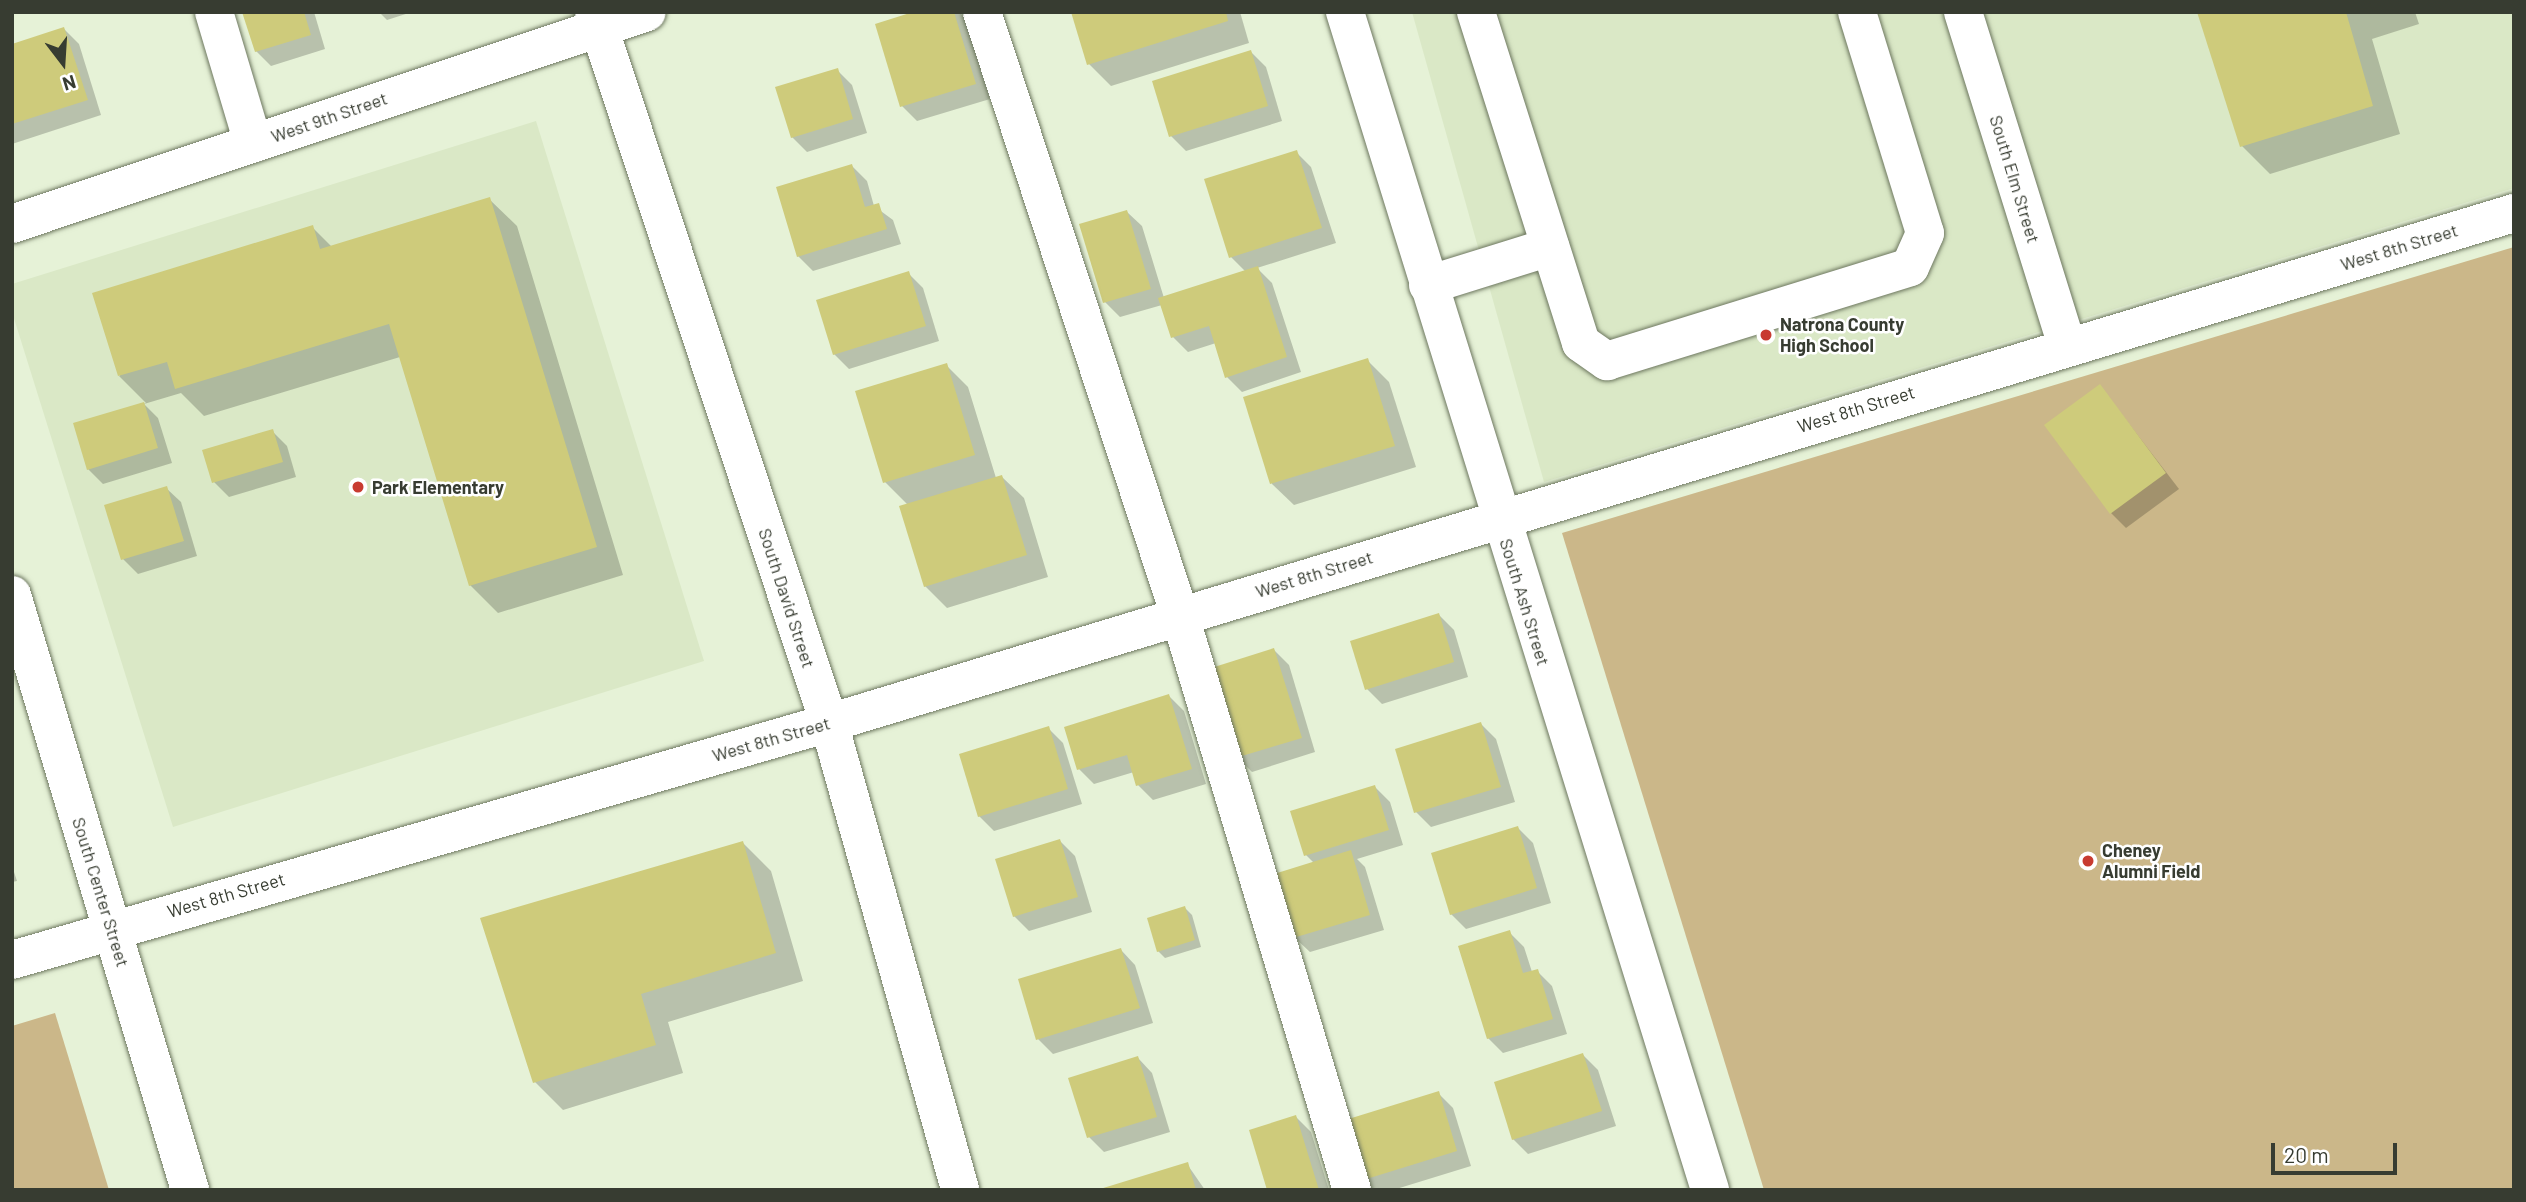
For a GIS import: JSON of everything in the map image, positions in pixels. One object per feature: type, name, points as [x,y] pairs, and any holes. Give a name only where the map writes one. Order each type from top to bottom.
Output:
[{"type":"street","points":[[214,12],[253,143]]},
{"type":"street","name":"West 9th Street","points":[[12,224],[253,143],[596,20],[647,12]]},
{"type":"street","points":[[982,12],[1180,615],[1352,1190]]},
{"type":"street","name":"South Ash Street","points":[[1345,12],[1499,517],[1710,1190]]},
{"type":"street","points":[[1476,12],[1581,342],[1607,361],[1910,267],[1925,233],[1857,12]]},
{"type":"street","name":"South Elm Street","points":[[1963,12],[2067,346]]},
{"type":"street","name":"South David Street","points":[[596,20],[829,723],[960,1190]]},
{"type":"street","name":"West 8th Street","points":[[12,960],[111,928],[829,723],[1499,517],[2514,213]]},
{"type":"street","points":[[1428,285],[1550,247]]},
{"type":"street","name":"South Center Street","points":[[12,595],[190,1190]]},
{"type":"shaded area","name":"Natrona County High School","points":[[1412,12],[2514,12],[2514,188],[1544,482]]},
{"type":"shaded area","name":"Park Elementary","points":[[536,121],[704,661],[173,827],[12,312],[12,284]]},
{"type":"shaded area","name":"Cheney Alumni Field","points":[[2514,247],[2514,1190],[1764,1190],[1562,533]]},
{"type":"shaded area","points":[[55,1013],[109,1190],[12,1190],[12,1026]]},
{"type":"building","points":[[242,12],[304,12],[311,35],[255,52]]},
{"type":"building","points":[[913,12],[954,12],[976,84],[900,107],[875,24]]},
{"type":"building","points":[[1071,12],[1226,12],[1228,21],[1087,65]]},
{"type":"building","points":[[2197,12],[2346,12],[2373,106],[2240,147]]},
{"type":"building","points":[[64,27],[88,100],[12,124],[12,44]]},
{"type":"building","points":[[1251,50],[1268,106],[1169,137],[1152,81]]},
{"type":"building","points":[[838,68],[853,119],[791,138],[775,87]]},
{"type":"building","points":[[1297,150],[1322,228],[1229,258],[1204,179]]},
{"type":"building","points":[[852,164],[865,207],[879,203],[887,229],[797,257],[776,187]]},
{"type":"building","points":[[490,197],[597,547],[469,586],[389,324],[175,389],[167,362],[118,376],[92,293],[313,225],[320,249]]},
{"type":"building","points":[[1127,210],[1151,289],[1103,303],[1079,224]]},
{"type":"building","points":[[1258,266],[1287,357],[1225,378],[1209,326],[1171,338],[1158,298]]},
{"type":"building","points":[[909,271],[926,326],[833,355],[816,300]]},
{"type":"building","points":[[1368,358],[1395,446],[1270,484],[1243,397]]},
{"type":"building","points":[[947,363],[975,455],[883,483],[855,391]]},
{"type":"building","points":[[2100,384],[2166,473],[2110,514],[2044,425]]},
{"type":"building","points":[[144,402],[158,448],[87,470],[73,423]]},
{"type":"building","points":[[273,429],[283,462],[212,483],[202,450]]},
{"type":"building","points":[[1002,475],[1027,555],[924,587],[899,506]]},
{"type":"building","points":[[167,486],[184,541],[121,560],[104,505]]},
{"type":"building","points":[[1439,613],[1454,662],[1365,690],[1350,641]]},
{"type":"building","points":[[1274,648],[1302,738],[1235,758],[1208,669]]},
{"type":"building","points":[[1169,694],[1192,769],[1136,786],[1127,755],[1077,770],[1064,727]]},
{"type":"building","points":[[1481,722],[1501,787],[1414,813],[1395,749]]},
{"type":"building","points":[[1049,726],[1068,789],[978,817],[959,754]]},
{"type":"building","points":[[1375,785],[1389,830],[1304,856],[1290,811]]},
{"type":"building","points":[[1518,826],[1537,888],[1450,915],[1431,853]]},
{"type":"building","points":[[1060,839],[1078,897],[1013,917],[995,859]]},
{"type":"building","points":[[743,841],[776,953],[641,994],[656,1045],[533,1083],[480,918]]},
{"type":"building","points":[[1351,850],[1370,915],[1293,938],[1274,874]]},
{"type":"building","points":[[1185,906],[1195,940],[1157,952],[1147,918]]},
{"type":"building","points":[[1510,930],[1523,973],[1538,969],[1553,1019],[1487,1039],[1458,946]]},
{"type":"building","points":[[1121,948],[1140,1008],[1036,1040],[1018,979]]},
{"type":"building","points":[[1583,1053],[1602,1111],[1512,1140],[1494,1082]]},
{"type":"building","points":[[1138,1056],[1157,1117],[1087,1138],[1068,1078]]},
{"type":"building","points":[[1439,1091],[1457,1151],[1360,1181],[1342,1121]]},
{"type":"building","points":[[1296,1115],[1319,1190],[1267,1190],[1249,1130]]},
{"type":"building","points":[[1188,1162],[1196,1190],[1100,1190],[1100,1189]]},
{"type":"place","name":"Natrona County High School","points":[[1766,335]]},
{"type":"place","name":"Park Elementary","points":[[358,487]]},
{"type":"place","name":"Cheney Alumni Field","points":[[2088,861]]}]
